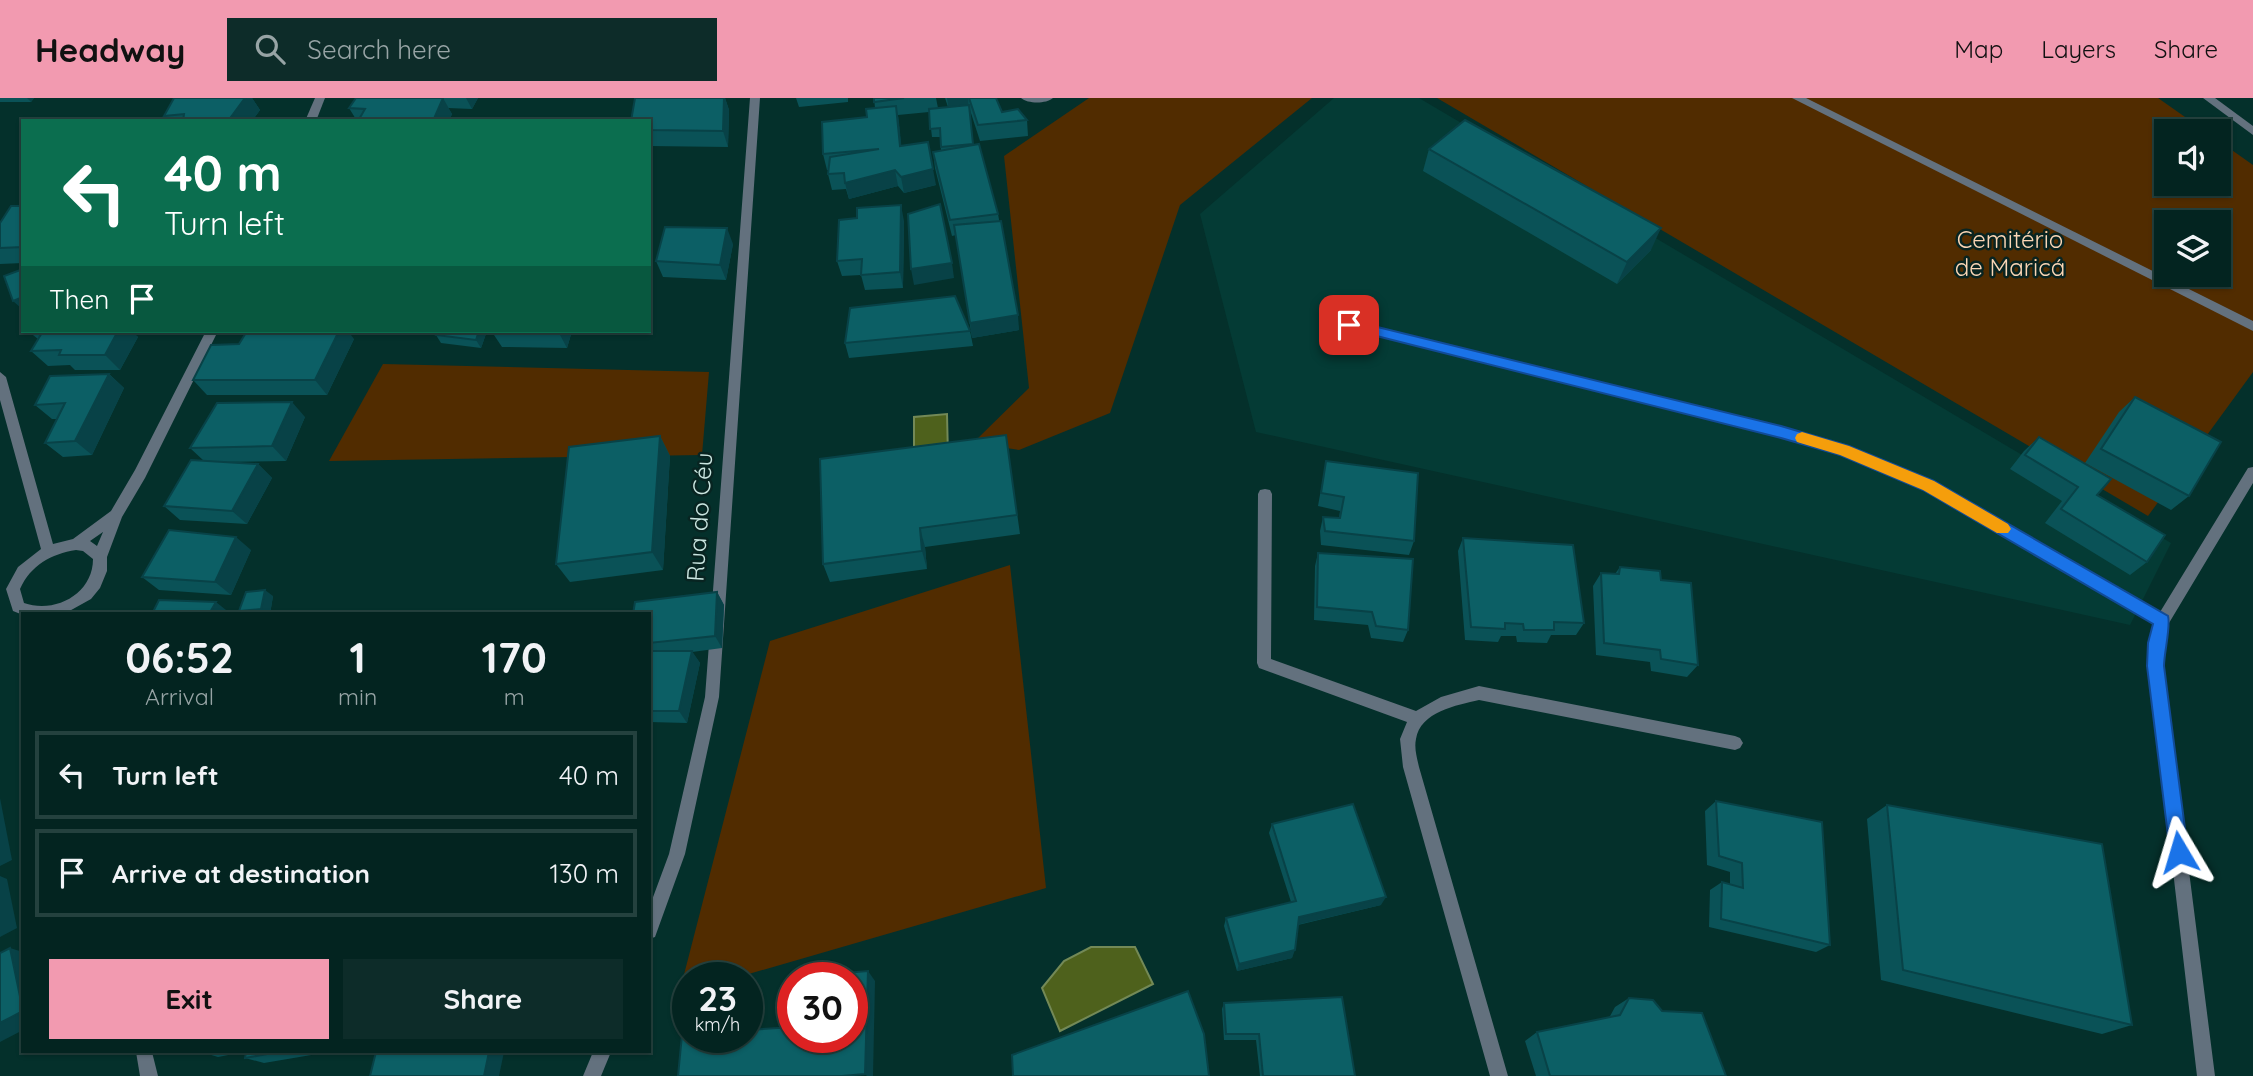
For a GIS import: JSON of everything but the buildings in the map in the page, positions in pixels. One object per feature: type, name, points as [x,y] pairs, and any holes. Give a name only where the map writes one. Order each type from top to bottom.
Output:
[{"type":"street","points":[[311,119],[320,98]]},
{"type":"street","name":"Rua do Céu","points":[[651,926],[677,854],[712,697],[755,98]]},
{"type":"street","points":[[1026,98],[1048,98]]},
{"type":"street","points":[[1797,98],[2253,326]]},
{"type":"street","points":[[2207,98],[2253,131]]},
{"type":"street","points":[[1349,325],[1781,432],[1843,450],[1928,486],[2162,621]]},
{"type":"street","points":[[65,611],[95,584],[100,575],[100,557],[116,515],[140,474],[211,333]]},
{"type":"street","points":[[0,377],[48,551]]},
{"type":"street","points":[[2206,1076],[2155,666],[2156,643],[2162,621],[2253,472]]},
{"type":"street","points":[[1265,494],[1264,663],[1418,719]]},
{"type":"street","points":[[26,612],[18,607],[6,591],[24,568],[48,551],[76,544],[116,515]]},
{"type":"street","points":[[76,544],[87,546],[100,557]]},
{"type":"street","points":[[1499,1076],[1411,766],[1408,738],[1418,719],[1444,701],[1479,693],[1735,743]]},
{"type":"street","points":[[144,1053],[149,1076]]},
{"type":"street","points":[[592,1076],[602,1053]]},
{"type":"shaded area","points":[[1334,98],[1419,98],[2171,543],[2130,625],[1256,432],[1200,214]]},
{"type":"shaded area","points":[[947,414],[948,457],[914,459],[914,417]]},
{"type":"shaded area","points":[[1091,947],[1135,947],[1153,984],[1060,1031],[1042,988],[1064,961]]},
{"type":"green space","points":[[1089,98],[1312,98],[1180,205],[1110,413],[1019,450],[973,443],[1029,388],[1004,156]]},
{"type":"green space","name":"Cemitério de Maricá","points":[[1437,98],[2158,98],[2188,119],[2154,119],[2154,196],[2231,196],[2231,149],[2253,165],[2253,372],[2148,516]]},
{"type":"green space","points":[[383,364],[709,372],[702,455],[329,461]]},
{"type":"green space","points":[[1010,565],[1046,888],[790,962],[777,962],[777,966],[763,970],[763,962],[687,962],[770,641]]},
{"type":"slow traffic","points":[[1802,438],[1843,450],[1928,486],[2003,529]]},
{"type":"route","points":[[1349,325],[1781,432],[1843,450],[1928,486],[2162,621],[2156,643],[2155,666],[2179,852]]}]
